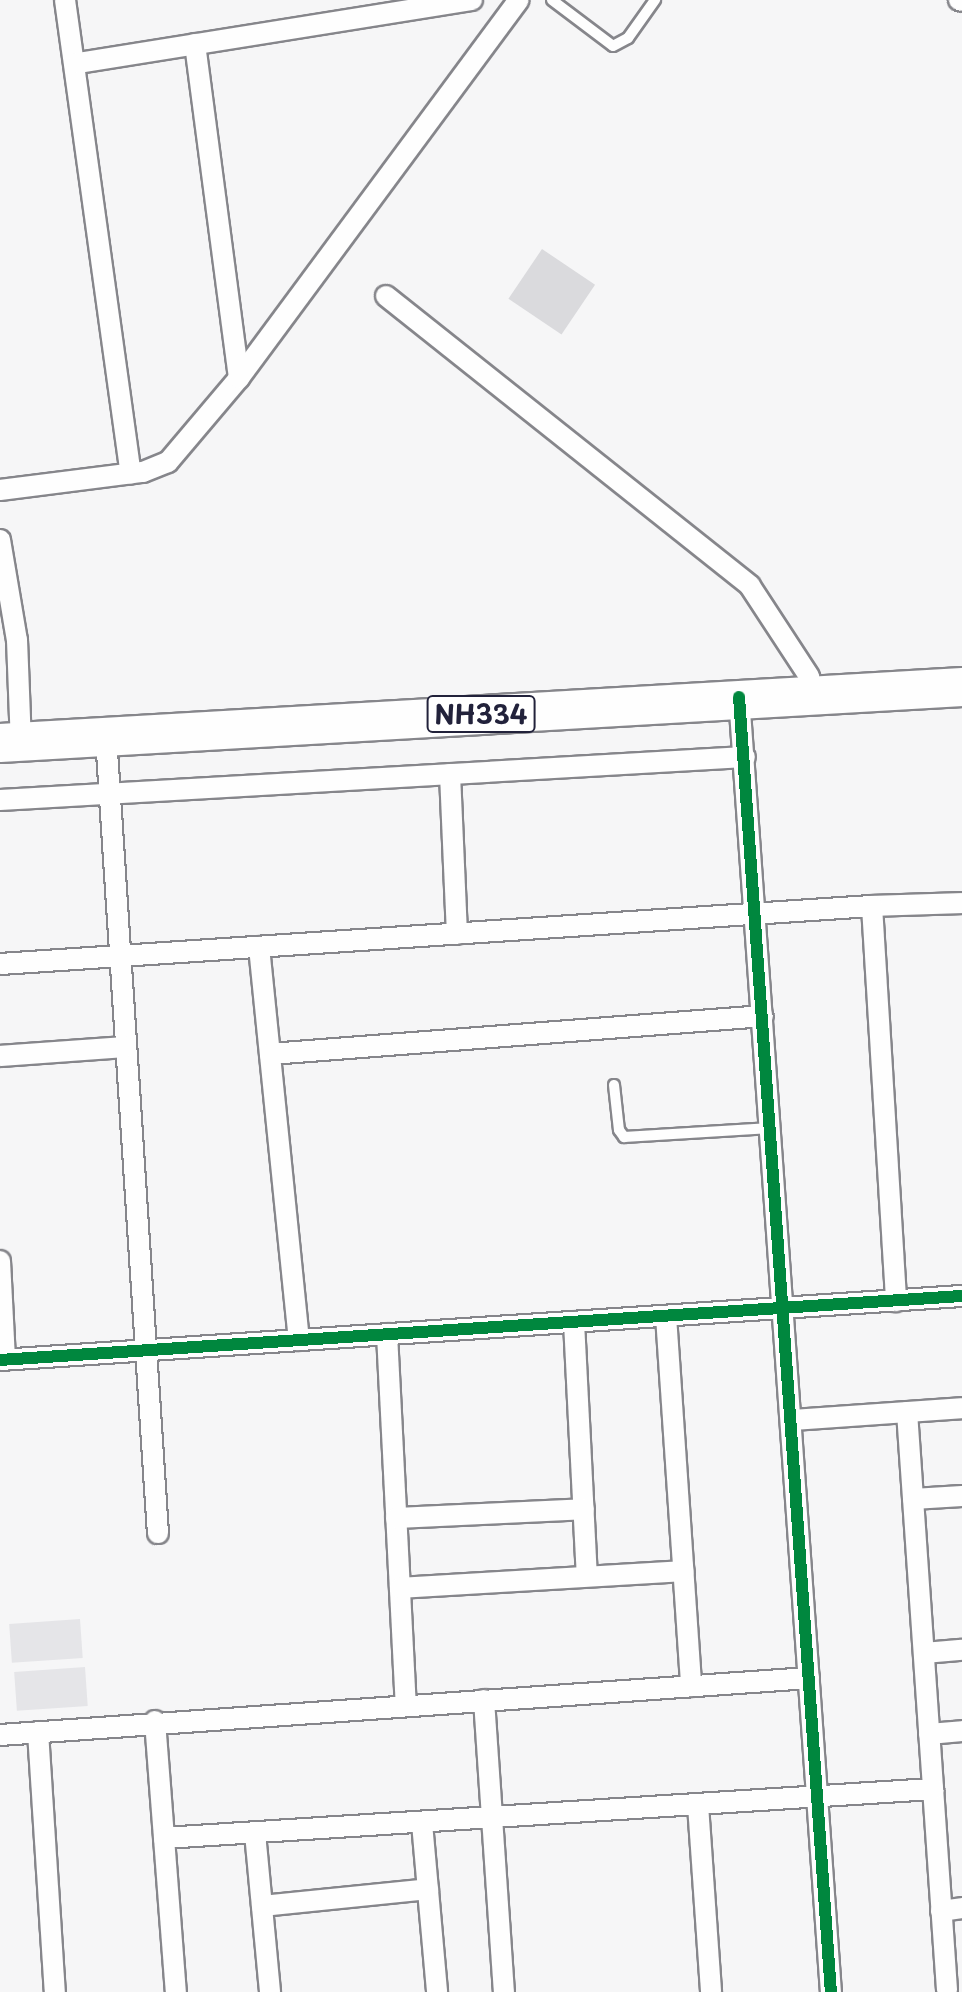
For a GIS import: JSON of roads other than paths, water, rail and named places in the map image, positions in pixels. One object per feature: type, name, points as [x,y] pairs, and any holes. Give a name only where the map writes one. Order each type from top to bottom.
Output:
[{"type":"highway","name":"NH334","points":[[10,733],[809,676],[962,668]]},
{"type":"highway","name":"NH334","points":[[10,733],[106,736],[739,697],[962,687]]},
{"type":"street","points":[[65,0],[78,63],[131,473]]},
{"type":"street","points":[[78,63],[472,0]]},
{"type":"street","points":[[0,490],[131,473],[168,462],[239,378],[519,0]]},
{"type":"street","points":[[195,44],[239,378]]},
{"type":"street","points":[[386,296],[750,586],[809,676]]},
{"type":"street","points":[[0,540],[17,640],[10,733]]},
{"type":"street","points":[[0,657],[15,678]]},
{"type":"street","points":[[739,697],[831,1992]]},
{"type":"street","points":[[106,736],[158,1533]]},
{"type":"street","points":[[0,800],[745,757]]},
{"type":"street","points":[[450,774],[457,934]]},
{"type":"street","points":[[0,964],[872,906],[962,903]]},
{"type":"street","points":[[872,906],[896,1301]]},
{"type":"street","points":[[259,947],[299,1340]]},
{"type":"street","points":[[270,1054],[763,1016]]},
{"type":"street","points":[[0,1056],[126,1047]]},
{"type":"street","points":[[0,1261],[2,1360],[962,1296]]},
{"type":"street","points":[[666,1316],[691,1686]]},
{"type":"street","points":[[574,1322],[587,1576]]},
{"type":"street","points":[[387,1334],[406,1705]]},
{"type":"street","points":[[792,1420],[962,1408]]},
{"type":"street","points":[[907,1412],[933,1789],[952,1909],[946,1990]]},
{"type":"street","points":[[913,1499],[962,1496]]},
{"type":"street","points":[[396,1518],[584,1509]]},
{"type":"street","points":[[400,1588],[683,1571]]},
{"type":"street","points":[[924,1653],[962,1650]]},
{"type":"street","points":[[0,1735],[155,1721],[809,1678]]},
{"type":"street","points":[[484,1700],[504,1992]]},
{"type":"street","points":[[155,1721],[176,1992]]},
{"type":"street","points":[[929,1734],[962,1731]]},
{"type":"street","points":[[38,1732],[55,1992]]},
{"type":"street","points":[[164,1838],[933,1789]]},
{"type":"street","points":[[698,1805],[711,1992]]},
{"type":"street","points":[[422,1823],[437,1992]]},
{"type":"street","points":[[255,1833],[270,1992]]},
{"type":"street","points":[[262,1906],[428,1889]]},
{"type":"lane","points":[[552,0],[613,46],[628,38],[655,0]]},
{"type":"lane","points":[[614,1085],[619,1130],[624,1137],[771,1128]]}]
